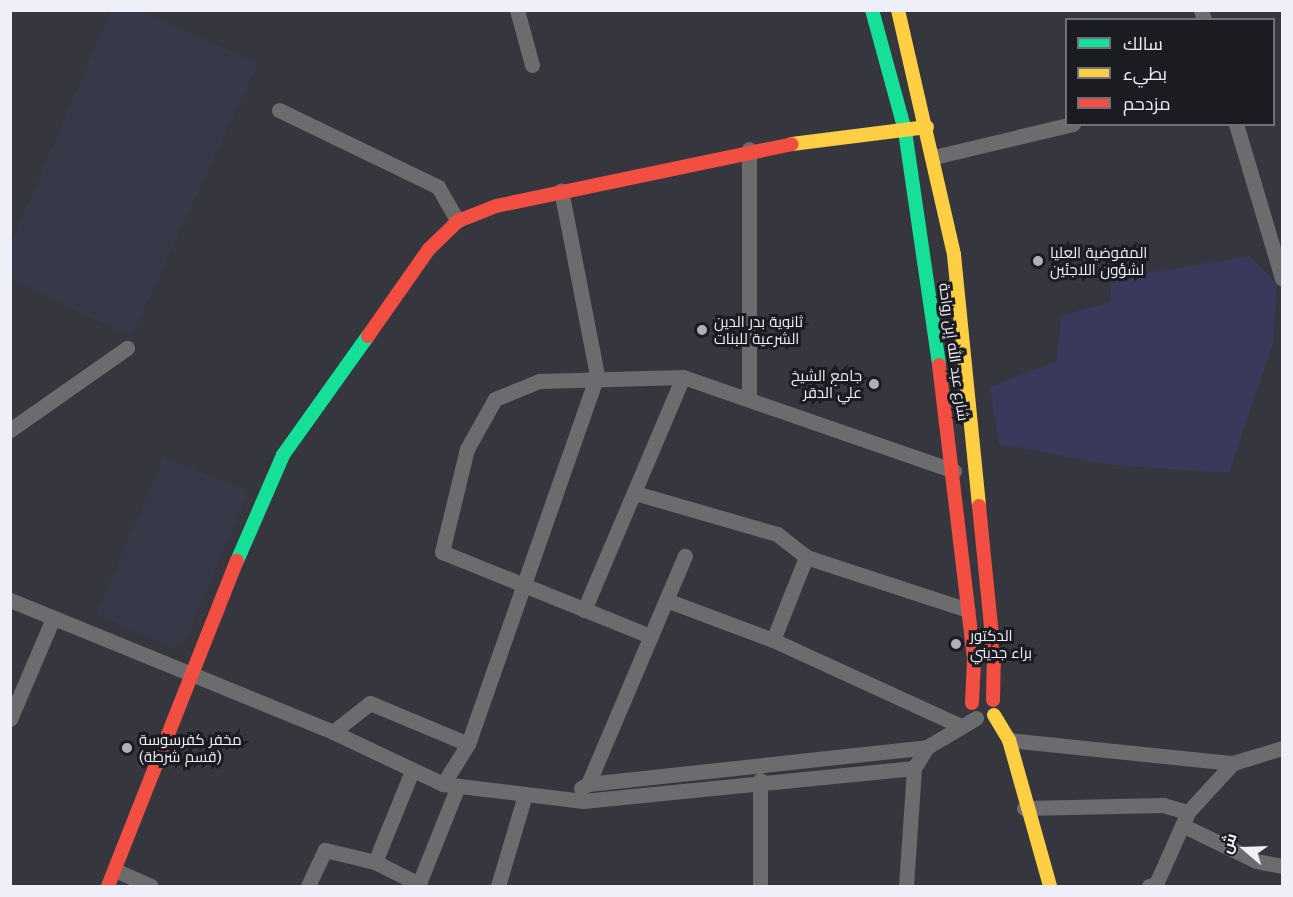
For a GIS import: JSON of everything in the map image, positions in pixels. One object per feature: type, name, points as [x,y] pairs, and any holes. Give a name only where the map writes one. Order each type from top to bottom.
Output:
[{"type":"street","points":[[517,10],[532,65]]},
{"type":"street","name":"شارع عبد الله إبن رواحة","points":[[872,10],[905,131],[954,471],[968,610],[972,703],[975,718]]},
{"type":"street","name":"شارع عبد الله إبن رواحة","points":[[898,10],[934,157],[954,255],[994,655],[994,715]]},
{"type":"street","points":[[279,110],[438,188],[458,221]]},
{"type":"street","points":[[934,157],[1065,126]]},
{"type":"street","points":[[1237,126],[1282,278]]},
{"type":"street","points":[[108,886],[195,676],[257,506],[283,455],[429,249],[458,221],[561,190],[748,149],[927,127]]},
{"type":"street","points":[[748,149],[749,396]]},
{"type":"street","points":[[308,886],[325,849],[375,861],[418,885],[521,585],[597,375],[561,190]]},
{"type":"street","points":[[10,430],[127,348]]},
{"type":"street","points":[[650,636],[442,552],[467,449],[495,399],[539,381],[597,375],[683,377],[749,396],[954,471]]},
{"type":"street","points":[[584,610],[683,377]]},
{"type":"street","points":[[635,493],[777,534],[806,557],[968,610]]},
{"type":"street","points":[[588,784],[685,556]]},
{"type":"street","points":[[773,640],[806,557]]},
{"type":"street","points":[[10,600],[333,732],[412,771],[451,785],[565,798],[914,768]]},
{"type":"street","points":[[666,600],[773,640],[958,725]]},
{"type":"street","points":[[10,719],[53,618]]},
{"type":"street","points":[[972,703],[982,695],[993,700]]},
{"type":"street","points":[[333,732],[370,703],[468,744]]},
{"type":"street","points":[[906,886],[914,768],[927,747],[958,725],[975,718],[994,715],[1009,740],[1024,808],[1050,886]]},
{"type":"street","points":[[1009,740],[1233,763],[1282,748]]},
{"type":"street","points":[[565,798],[588,784],[927,747]]},
{"type":"street","points":[[1149,886],[1156,884],[1185,818],[1233,763]]},
{"type":"street","points":[[375,861],[412,771]]},
{"type":"street","points":[[760,780],[760,886]]},
{"type":"street","points":[[498,886],[525,795]]},
{"type":"street","points":[[1024,808],[1162,805],[1256,861],[1282,866]]},
{"type":"street","points":[[115,870],[151,886]]},
{"type":"shaded area","points":[[111,11],[142,11],[258,63],[131,337],[11,279],[11,243]]},
{"type":"shaded area","points":[[1249,256],[1277,284],[1273,343],[1229,473],[1114,465],[999,444],[990,387],[1057,361],[1061,316],[1111,302],[1111,279]]},
{"type":"shaded area","points":[[164,457],[248,492],[186,640],[173,648],[96,614]]},
{"type":"traffic: fast","points":[[872,10],[905,131],[939,365]]},
{"type":"traffic: fast","points":[[237,561],[283,455],[368,336]]},
{"type":"traffic: slow","points":[[898,10],[954,255],[979,506]]},
{"type":"traffic: slow","points":[[792,144],[927,127]]},
{"type":"traffic: slow","points":[[994,715],[1009,740],[1050,886]]},
{"type":"traffic: jam","points":[[368,336],[429,249],[458,221],[496,206],[792,144]]},
{"type":"traffic: jam","points":[[939,365],[974,660],[972,703]]},
{"type":"traffic: jam","points":[[979,506],[994,655],[993,700]]},
{"type":"traffic: jam","points":[[108,886],[237,561]]},
{"type":"place","name":"المفوضية العليا لشؤون اللاجئين","points":[[1038,261]]},
{"type":"place","name":"ثانوية بدر الدين الشرعية للبنات","points":[[702,330]]},
{"type":"place","name":"جامع الشيخ علي الدقر","points":[[874,384]]},
{"type":"place","name":"الدكتور براء جديني","points":[[956,644]]},
{"type":"place","name":"مخفر كفرسوسة (قسم شرطة)","points":[[127,748]]}]
